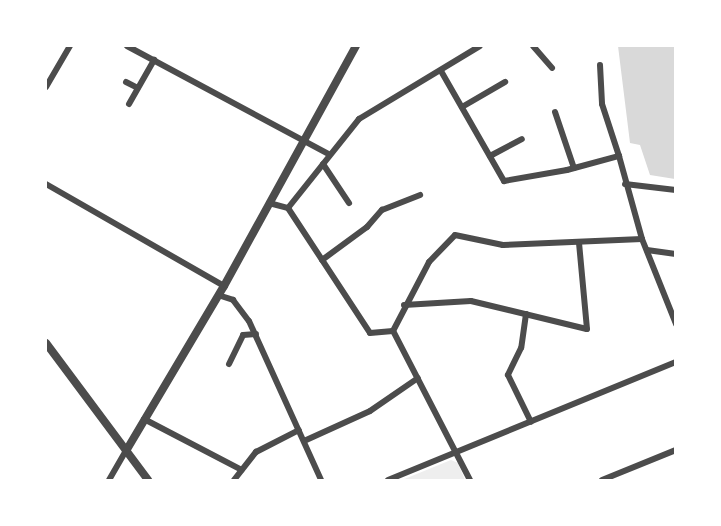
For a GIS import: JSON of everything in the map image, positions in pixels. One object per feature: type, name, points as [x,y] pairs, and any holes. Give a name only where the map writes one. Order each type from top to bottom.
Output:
[{"type":"street","points":[[46,87],[70,46]]},
{"type":"street","points":[[127,46],[330,155]]},
{"type":"street","points":[[109,481],[225,286],[356,46]]},
{"type":"street","points":[[288,208],[359,119],[480,46]]},
{"type":"street","points":[[533,46],[552,68]]},
{"type":"street","points":[[129,104],[154,60]]},
{"type":"street","points":[[600,65],[602,104],[625,184],[642,239],[676,324]]},
{"type":"street","points":[[441,71],[503,181],[574,169],[619,156]]},
{"type":"street","points":[[126,82],[138,88]]},
{"type":"street","points":[[462,107],[505,82]]},
{"type":"street","points":[[555,112],[574,169]]},
{"type":"street","points":[[490,156],[522,139]]},
{"type":"street","points":[[323,164],[349,204]]},
{"type":"street","points":[[46,184],[225,286]]},
{"type":"street","points":[[625,184],[676,190]]},
{"type":"street","points":[[322,260],[367,227],[382,210],[420,195]]},
{"type":"street","points":[[269,203],[288,208],[370,333],[393,331]]},
{"type":"street","points":[[393,331],[404,305],[429,261],[455,235],[503,245],[642,239]]},
{"type":"street","points":[[404,305],[471,301],[587,329],[579,243]]},
{"type":"street","points":[[647,250],[676,254]]},
{"type":"street","points":[[218,295],[233,300],[256,334],[321,481]]},
{"type":"street","points":[[526,314],[521,348],[508,375],[531,422]]},
{"type":"street","points":[[393,331],[458,453],[470,481]]},
{"type":"street","points":[[229,364],[243,335],[256,334]]},
{"type":"street","points":[[46,343],[148,481]]},
{"type":"street","points":[[388,481],[676,362]]},
{"type":"street","points":[[304,442],[370,411],[418,378]]},
{"type":"street","points":[[144,419],[242,470]]},
{"type":"street","points":[[234,481],[256,452],[299,430]]},
{"type":"street","points":[[602,481],[676,450]]},
{"type":"shaded area","points":[[618,46],[675,46],[675,179],[650,175],[640,145],[630,143]]},
{"type":"shaded area","points":[[451,460],[458,463],[465,480],[402,480]]}]
